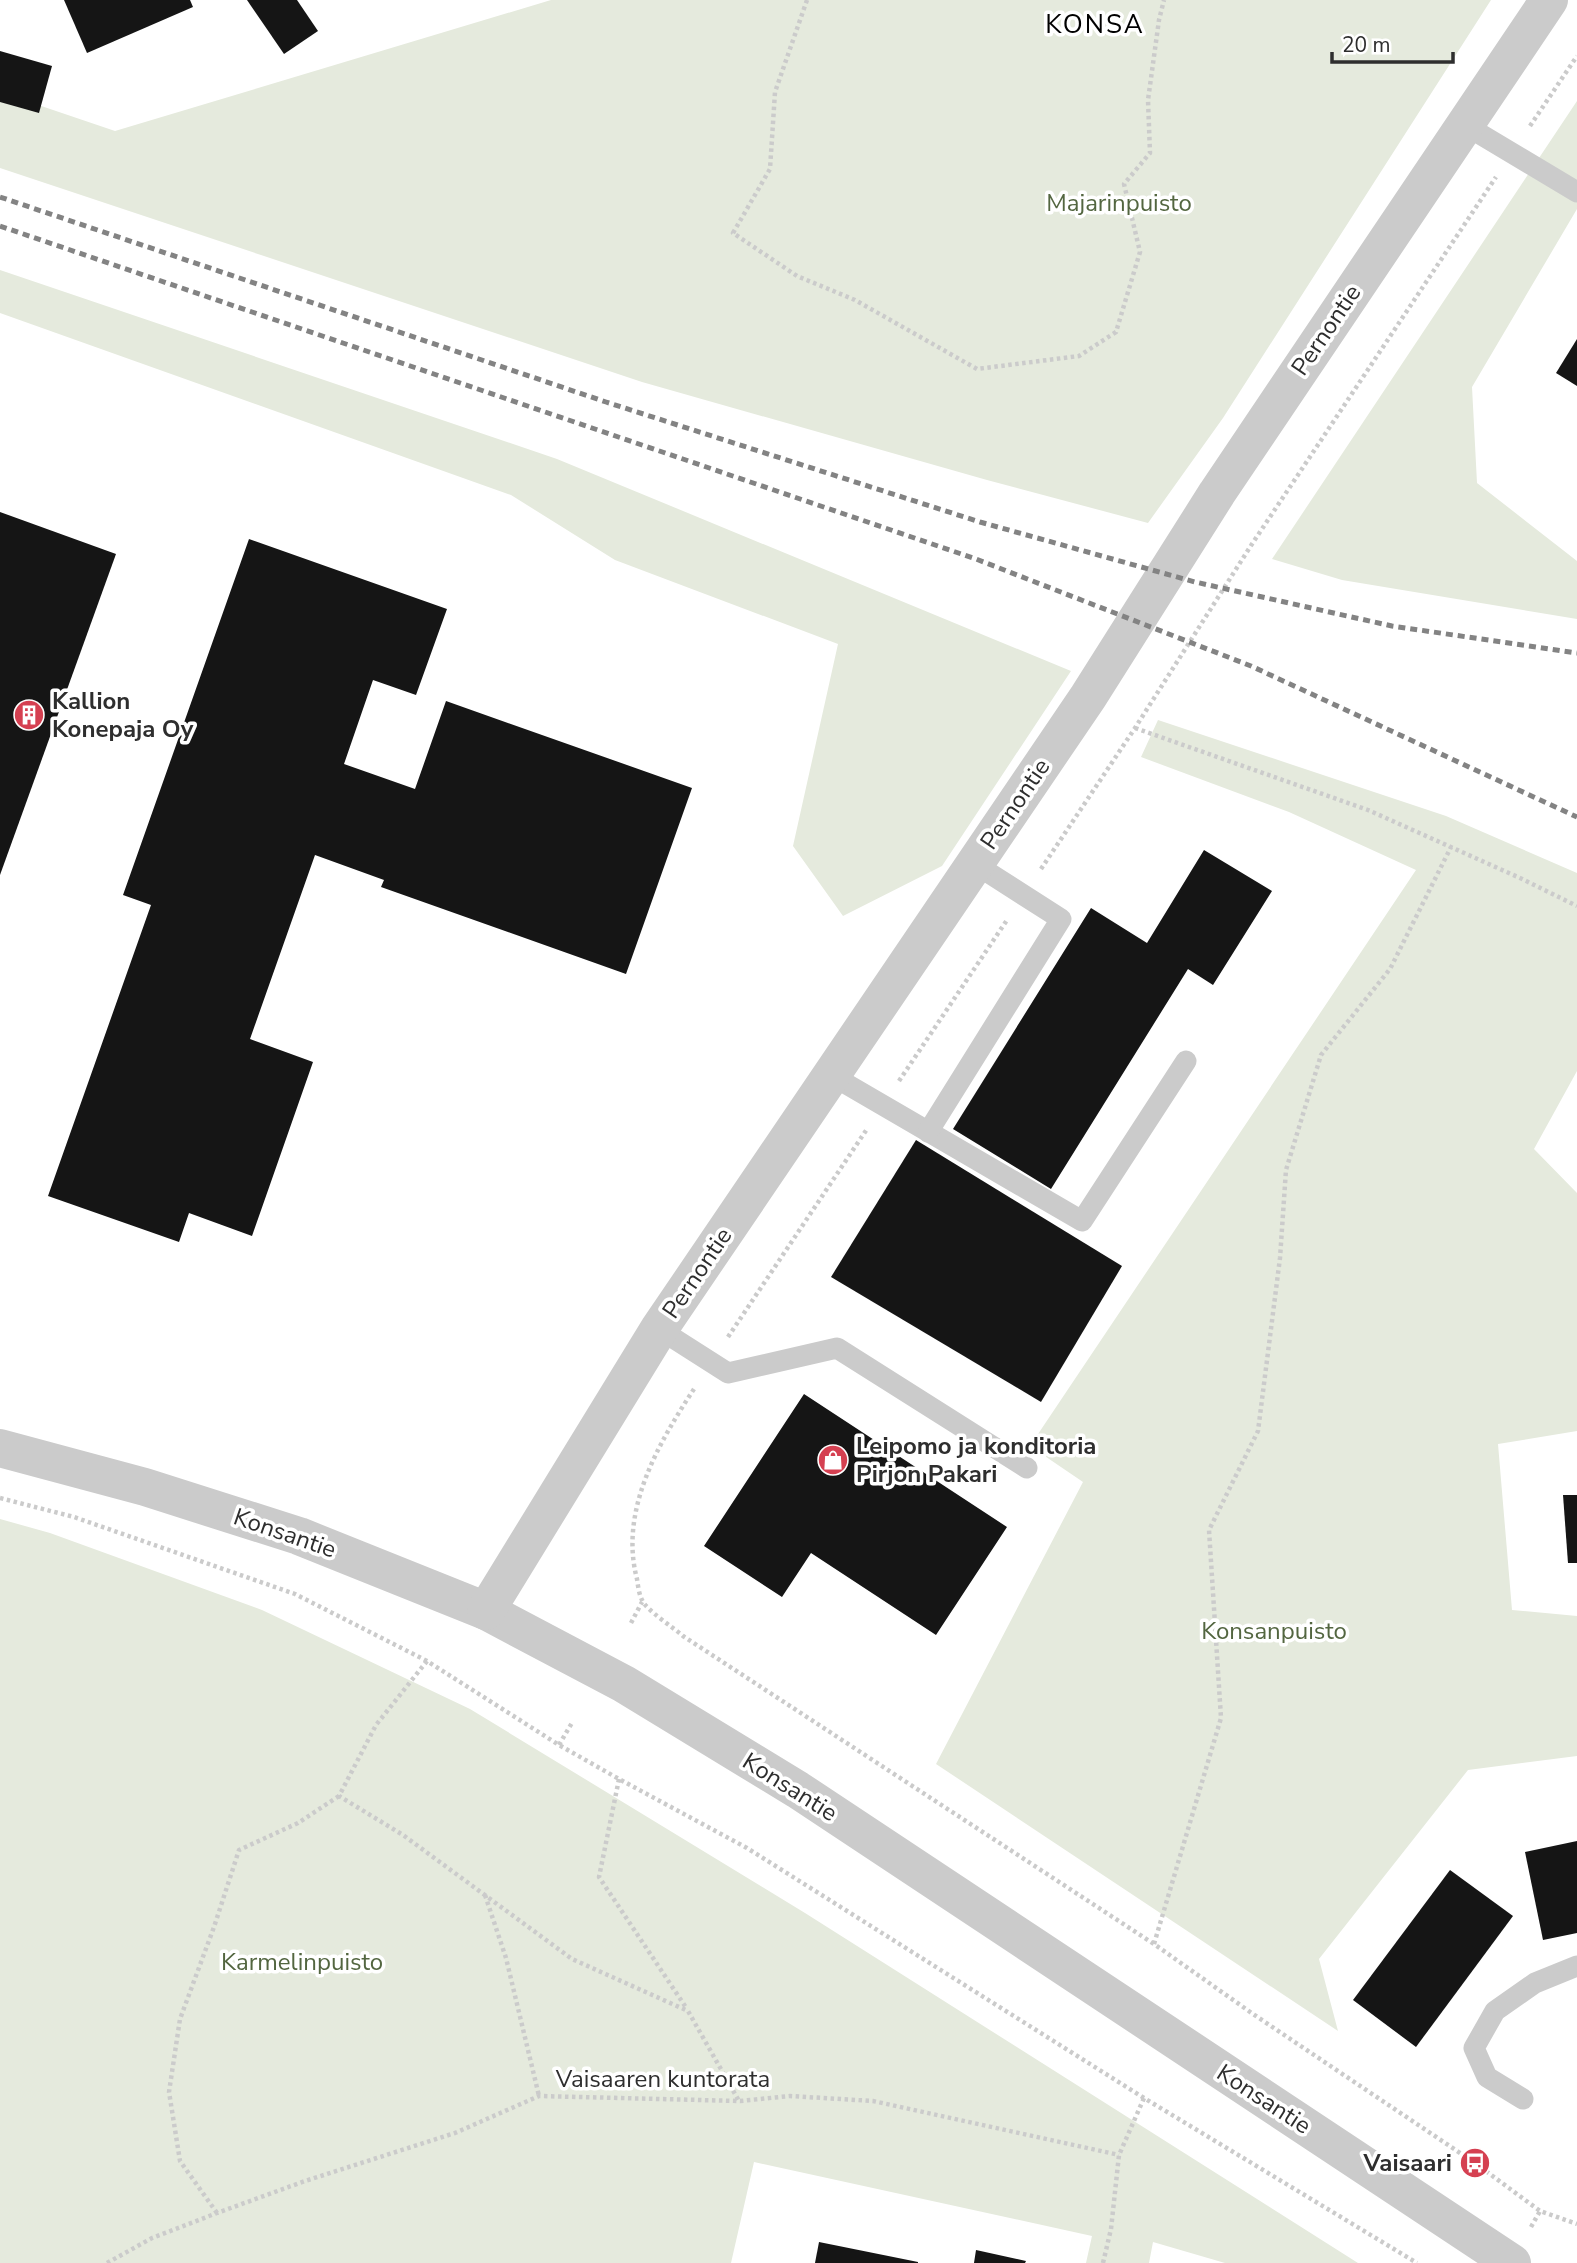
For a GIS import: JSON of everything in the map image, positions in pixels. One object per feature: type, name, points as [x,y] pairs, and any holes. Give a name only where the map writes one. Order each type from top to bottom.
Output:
[{"type":"street","name":"Pernontie","points":[[486,1611],[659,1329],[1088,697],[1217,493],[1549,0]]},
{"type":"street","name":"Konsantie","points":[[0,1448],[145,1487],[299,1536],[486,1611],[624,1685],[798,1790],[1512,2263]]},
{"type":"lane","points":[[1465,125],[1577,191]]},
{"type":"lane","points":[[928,1132],[1061,919],[975,864]]},
{"type":"lane","points":[[831,1075],[1082,1221],[1186,1061]]},
{"type":"lane","points":[[659,1329],[728,1373],[837,1348],[1027,1468]]},
{"type":"lane","points":[[1523,2099],[1487,2077],[1474,2048],[1495,2011],[1535,1983],[1577,1966]]},
{"type":"path","points":[[807,0],[775,93],[770,169],[733,233],[797,276],[855,300],[977,369],[1079,356],[1116,332],[1140,252],[1124,184],[1150,153],[1148,100],[1164,0]]},
{"type":"path","points":[[1577,56],[1252,544],[1135,728],[680,1410],[645,1477],[636,1502],[631,1544],[642,1602],[683,1636],[1154,1944],[1253,2014],[1466,2156],[1540,2211],[1577,2224]]},
{"type":"path","points":[[1135,728],[1368,810],[1577,906]]},
{"type":"path","points":[[1154,1944],[1221,1718],[1209,1530],[1258,1431],[1280,1258],[1286,1170],[1321,1055],[1390,969],[1451,847]]},
{"type":"path","points":[[0,1498],[74,1517],[295,1594],[427,1661],[559,1745],[747,1847],[1144,2098],[1417,2263]]},
{"type":"path","points":[[631,1623],[642,1602]]},
{"type":"path","points":[[217,2213],[180,2161],[169,2092],[180,2019],[239,1850],[298,1823],[339,1796],[376,1725],[427,1661]]},
{"type":"path","points":[[559,1745],[573,1721]]},
{"type":"path","points":[[619,1779],[599,1877],[688,2011],[740,2101]]},
{"type":"path","points":[[339,1796],[403,1835],[572,1959],[688,2011]]},
{"type":"path","points":[[485,1894],[506,1958],[539,2096]]},
{"type":"path","name":"Vaisaaren kuntorata","points":[[107,2263],[152,2238],[305,2181],[455,2133],[539,2096],[740,2101],[790,2096],[873,2101],[1119,2155]]},
{"type":"path","points":[[1103,2263],[1111,2229],[1119,2155],[1144,2098]]},
{"type":"green space","name":"Majarinpuisto","points":[[551,0],[1491,0],[1223,418],[1148,523],[642,382],[0,168],[0,92],[115,131]]},
{"type":"green space","points":[[1577,101],[1577,209],[1472,387],[1477,483],[1577,561],[1577,619],[1342,580],[1272,559]]},
{"type":"green space","points":[[0,270],[557,459],[1071,671],[942,866],[843,916],[793,846],[838,644],[615,560],[511,495],[0,313]]},
{"type":"green space","name":"Konsanpuisto","points":[[1158,720],[1446,816],[1577,873],[1577,1071],[1534,1149],[1577,1193],[1577,1431],[1498,1444],[1512,1610],[1577,1616],[1577,1756],[1468,1770],[1319,1959],[1338,2031],[936,1764],[1083,1482],[1030,1446],[1416,870],[1289,812],[1141,757]]},
{"type":"green space","name":"Karmelinpuisto","points":[[0,1519],[50,1533],[262,1610],[470,1709],[805,1913],[1358,2263],[1225,2263],[1153,2242],[1149,2263],[1086,2263],[1092,2236],[754,2162],[731,2263],[0,2263]]},
{"type":"building","points":[[64,0],[190,0],[193,7],[87,53]]},
{"type":"building","points":[[247,0],[297,0],[318,31],[284,54]]},
{"type":"building","points":[[0,51],[52,66],[39,113],[0,102]]},
{"type":"building","points":[[1577,339],[1577,386],[1556,373]]},
{"type":"building","name":"Kallion Konepaja Oy","points":[[0,512],[116,554],[0,875]]},
{"type":"building","points":[[249,539],[447,609],[416,695],[373,680],[344,764],[415,789],[446,701],[692,788],[626,974],[381,887],[384,880],[315,855],[250,1039],[313,1062],[252,1236],[189,1213],[179,1242],[48,1196],[151,905],[123,895]]},
{"type":"building","points":[[1204,850],[1272,891],[1213,985],[1188,969],[1051,1189],[953,1129],[1091,908],[1147,943]]},
{"type":"building","points":[[916,1140],[1122,1266],[1041,1402],[831,1277]]},
{"type":"building","name":"Leipomo ja konditoria Pirjon Pakari","points":[[804,1394],[1007,1527],[936,1635],[811,1553],[782,1597],[704,1546]]},
{"type":"building","points":[[1563,1495],[1577,1495],[1577,1563],[1568,1563]]},
{"type":"building","points":[[1577,1841],[1577,1933],[1543,1940],[1525,1852]]},
{"type":"building","points":[[1450,1870],[1513,1916],[1416,2047],[1353,2000]]},
{"type":"building","points":[[819,2242],[918,2262],[918,2263],[815,2263]]},
{"type":"building","points":[[976,2250],[1026,2261],[974,2263]]},
{"type":"railway","points":[[0,197],[606,402],[980,522],[1195,582],[1392,626],[1577,653]]},
{"type":"railway","points":[[0,226],[976,559],[1251,666],[1577,817]]},
{"type":"place","name":"Kallion Konepaja Oy","points":[[29,715]]},
{"type":"place","name":"Leipomo ja konditoria Pirjon Pakari","points":[[833,1460]]},
{"type":"place","name":"Vaisaari","points":[[1475,2163]]},
{"type":"district","name":"KONSA","points":[[1095,24]]}]
